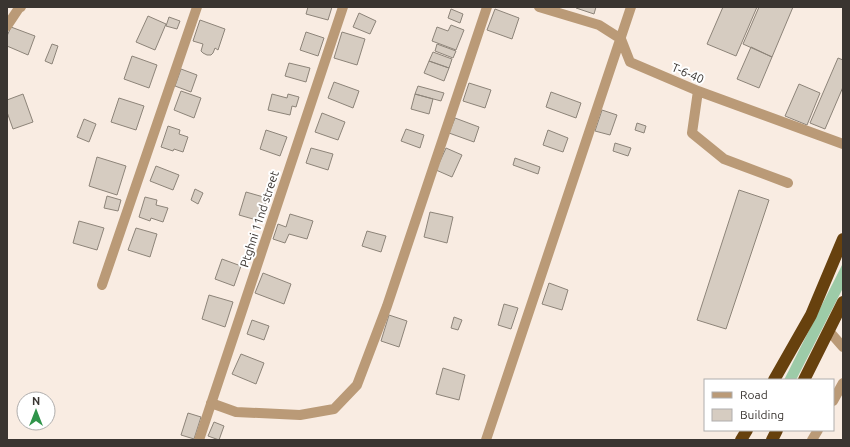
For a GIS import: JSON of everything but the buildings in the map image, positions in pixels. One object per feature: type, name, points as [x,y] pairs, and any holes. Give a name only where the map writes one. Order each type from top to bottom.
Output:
[{"type":"highway","points":[[775,379],[810,314],[843,239]]},
{"type":"highway","points":[[805,379],[843,302]]},
{"type":"highway","points":[[741,440],[746,431]]},
{"type":"highway","points":[[772,440],[776,431]]},
{"type":"street","points":[[7,26],[21,7]]},
{"type":"street","points":[[102,285],[197,7]]},
{"type":"street","name":"Ptghni 11nd street","points":[[199,440],[343,7]]},
{"type":"street","points":[[211,404],[236,412],[300,415],[334,409],[357,385],[387,306],[488,7]]},
{"type":"street","points":[[539,7],[599,25],[621,39]]},
{"type":"street","points":[[486,440],[631,7]]},
{"type":"street","name":"T-6-40","points":[[621,39],[630,62],[698,91],[843,144]]},
{"type":"street","points":[[698,91],[692,132],[724,159],[788,183]]},
{"type":"street","points":[[829,331],[843,347]]},
{"type":"street","points":[[834,399],[843,383]]},
{"type":"street","points":[[812,440],[817,431]]},
{"type":"green space","points":[[843,263],[843,288],[797,379],[785,379]]}]
